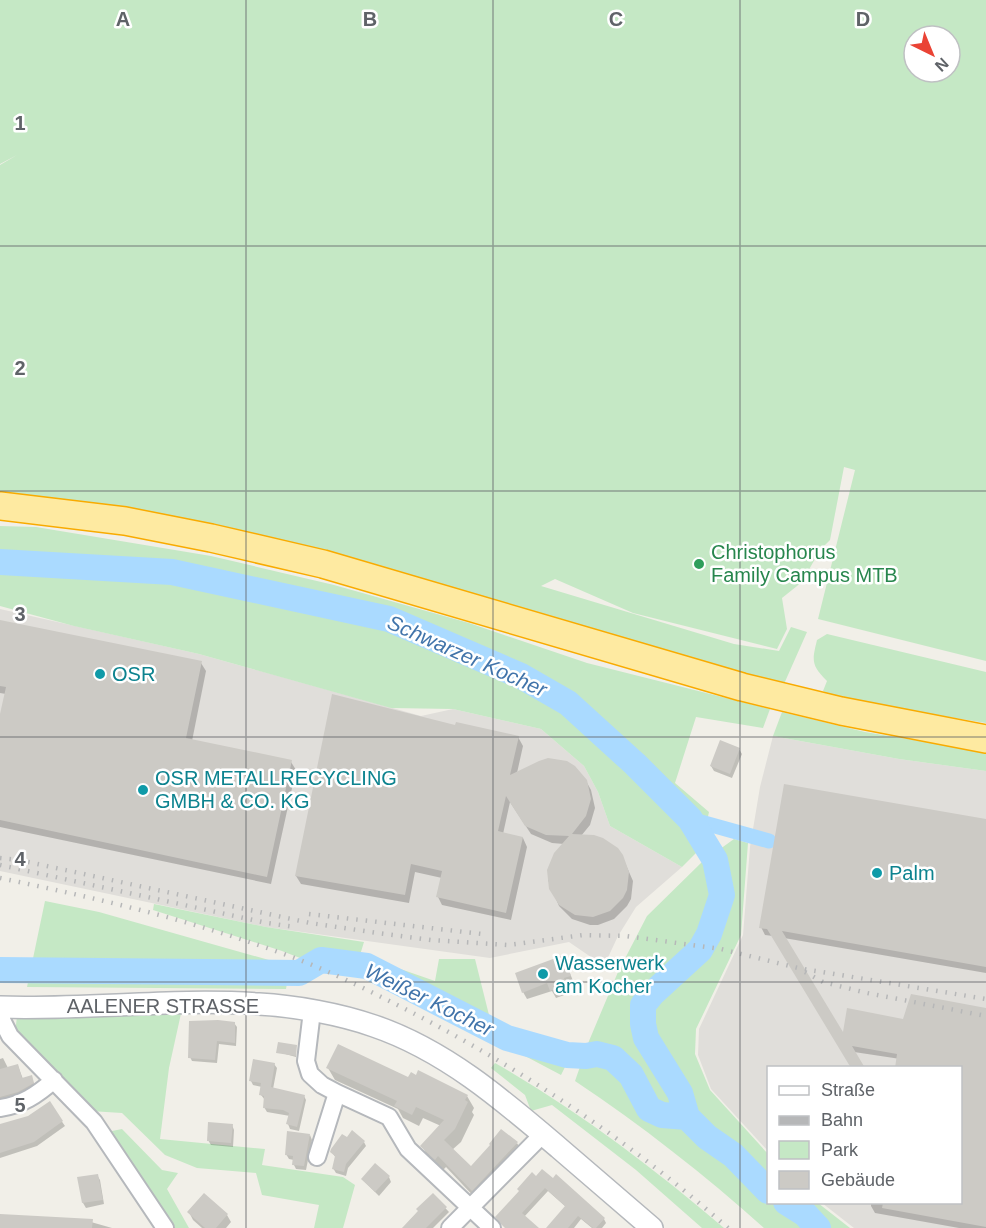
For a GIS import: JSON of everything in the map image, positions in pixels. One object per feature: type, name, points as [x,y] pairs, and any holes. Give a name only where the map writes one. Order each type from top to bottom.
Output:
[{"type":"highway","points":[[0,506],[125,521],[323,564],[742,687],[841,711],[986,739]]},
{"type":"street","name":"AALENER STRASSE","points":[[1,1007],[198,1001],[260,1004],[312,1011],[375,1026],[422,1048],[483,1085],[652,1228]]},
{"type":"street","points":[[1,1007],[2,1020],[10,1036],[94,1122],[165,1228]]},
{"type":"street","points":[[312,1011],[306,1061],[310,1074],[321,1084],[337,1093],[389,1117],[408,1149],[492,1228]]},
{"type":"street","points":[[0,1108],[15,1106],[30,1099],[54,1080]]},
{"type":"street","points":[[318,1157],[337,1093]]},
{"type":"street","points":[[450,1228],[543,1134]]},
{"type":"shaded area","points":[[0,609],[199,654],[421,716],[453,709],[541,729],[584,766],[598,792],[610,826],[682,867],[636,907],[618,936],[604,966],[569,942],[490,958],[266,927],[0,871]]},
{"type":"shaded area","points":[[773,736],[899,759],[986,771],[986,1228],[854,1228],[823,1204],[962,1204],[962,1066],[767,1066],[767,1150],[711,1089],[698,1055],[699,1029],[743,935],[750,847],[760,787]]},
{"type":"green space","points":[[0,0],[986,0],[986,661],[818,619],[855,470],[844,467],[830,540],[820,550],[802,582],[782,598],[787,629],[777,649],[633,613],[555,579],[541,586],[734,644],[779,651],[791,627],[807,632],[784,684],[740,674],[176,518],[57,499],[0,495],[0,165],[17,155],[0,164]]},
{"type":"green space","points":[[0,526],[36,527],[211,556],[334,585],[469,623],[587,663],[770,709],[763,728],[696,717],[675,783],[709,812],[701,848],[682,867],[610,826],[598,792],[584,766],[541,729],[453,709],[391,708],[199,654],[74,626],[0,606]]},
{"type":"green space","points":[[827,634],[986,672],[986,723],[838,699],[823,691],[827,681],[815,667],[814,658],[817,640]]},
{"type":"green space","points":[[782,712],[865,732],[986,752],[986,771],[899,759],[773,736]]},
{"type":"green space","points":[[734,839],[748,843],[741,935],[696,1029],[695,1054],[710,1090],[767,1153],[767,1204],[819,1204],[850,1228],[764,1228],[672,1151],[575,1081],[618,972],[647,916],[702,862]]},
{"type":"green space","points":[[45,901],[99,912],[290,966],[286,989],[27,987]]},
{"type":"green space","points":[[154,904],[266,927],[364,942],[360,955],[435,981],[439,959],[475,959],[492,1027],[568,1061],[561,1075],[457,1020],[456,1016],[410,990],[362,972],[336,972],[282,951],[153,910]]},
{"type":"green space","points":[[182,1009],[169,1068],[160,1139],[265,1149],[262,1165],[343,1177],[355,1185],[343,1228],[314,1228],[319,1205],[262,1195],[256,1173],[197,1168],[165,1155],[122,1113],[90,1111],[15,1034],[17,1016]]},
{"type":"green space","points":[[495,1063],[555,1100],[613,1140],[724,1228],[702,1228],[636,1170],[552,1105],[531,1111],[525,1095],[491,1068]]},
{"type":"green space","points":[[122,1129],[162,1170],[178,1173],[167,1189],[189,1228],[174,1228],[132,1164],[107,1132]]},
{"type":"building","name":"OSR METALLRECYCLING GMBH & CO. KG","points":[[0,620],[202,661],[186,738],[292,760],[267,877],[0,820],[0,714],[6,687],[0,686]]},
{"type":"building","points":[[332,694],[455,725],[456,722],[519,736],[510,775],[548,758],[567,761],[575,766],[587,780],[591,799],[586,816],[572,834],[594,835],[618,848],[629,872],[627,890],[623,898],[610,911],[593,917],[575,915],[559,905],[549,889],[547,870],[554,853],[569,836],[546,835],[525,826],[506,796],[498,831],[523,837],[506,913],[436,897],[442,871],[411,864],[405,895],[295,876]]},
{"type":"building","points":[[720,740],[740,748],[730,774],[710,766]]},
{"type":"building","name":"Palm","points":[[784,784],[986,819],[986,967],[782,931],[843,1032],[847,1008],[903,1019],[911,994],[986,1008],[986,1227],[882,1208],[883,1204],[962,1204],[962,1066],[895,1066],[897,1054],[852,1046],[864,1066],[850,1066],[767,929],[759,928]]},
{"type":"building","name":"Wasserwerk am Kocher","points":[[564,955],[571,976],[564,978],[567,985],[550,991],[547,983],[522,993],[515,973]]},
{"type":"building","points":[[189,1021],[235,1022],[235,1043],[217,1041],[215,1060],[188,1058]]},
{"type":"building","points":[[278,1042],[297,1045],[296,1056],[276,1053]]},
{"type":"building","points":[[338,1044],[408,1077],[411,1072],[416,1075],[418,1070],[468,1095],[465,1100],[468,1102],[455,1129],[444,1140],[471,1166],[501,1129],[518,1142],[472,1191],[438,1156],[435,1160],[420,1146],[444,1120],[416,1107],[412,1115],[394,1106],[397,1101],[326,1068]]},
{"type":"building","points":[[253,1059],[275,1063],[271,1087],[305,1095],[297,1127],[286,1124],[289,1113],[283,1110],[263,1108],[264,1096],[259,1095],[261,1083],[249,1081]]},
{"type":"building","points":[[18,1064],[22,1078],[32,1075],[34,1083],[18,1092],[0,1097],[0,1069]]},
{"type":"building","points":[[50,1101],[63,1121],[34,1142],[0,1153],[0,1124],[28,1116]]},
{"type":"building","points":[[208,1122],[233,1124],[231,1143],[207,1141]]},
{"type":"building","points":[[352,1130],[365,1141],[346,1164],[344,1172],[332,1169],[335,1156],[330,1152],[331,1149],[342,1134],[347,1137]]},
{"type":"building","points":[[287,1131],[310,1134],[304,1166],[292,1165],[293,1156],[285,1155]]},
{"type":"building","points":[[375,1163],[390,1176],[375,1192],[361,1179]]},
{"type":"building","points":[[542,1169],[553,1178],[556,1174],[605,1218],[596,1228],[578,1216],[568,1228],[546,1228],[565,1206],[545,1188],[522,1213],[539,1228],[505,1228],[502,1225],[495,1217],[519,1191],[517,1189],[532,1172],[536,1176]]},
{"type":"building","points":[[98,1174],[103,1200],[82,1203],[77,1177]]},
{"type":"building","points":[[204,1193],[228,1214],[216,1228],[205,1228],[187,1212]]},
{"type":"building","points":[[433,1193],[447,1207],[426,1228],[402,1228],[418,1211],[416,1209]]},
{"type":"building","points":[[0,1214],[93,1219],[92,1228],[0,1228]]},
{"type":"waterway","name":"Schwarzer Kocher","points":[[0,562],[172,572],[389,619],[521,676],[568,703],[635,764],[690,819],[715,860],[722,895],[709,934],[700,950],[643,1005],[643,1024],[646,1038],[680,1093],[687,1117],[707,1137],[733,1155],[767,1190]]},
{"type":"waterway","points":[[690,819],[769,841]]},
{"type":"waterway","name":"Weißer Kocher","points":[[0,970],[299,973],[321,960],[367,966],[507,1038],[567,1055],[597,1054],[613,1058],[631,1075],[649,1109],[662,1115],[687,1117]]},
{"type":"waterway","points":[[789,1204],[805,1214],[818,1228]]},
{"type":"railway","points":[[0,858],[19,860],[310,923],[378,933],[431,940],[508,945],[583,935],[626,936],[721,949],[798,968],[986,999]]},
{"type":"railway","points":[[0,865],[267,923],[295,927]]},
{"type":"railway","points":[[0,878],[179,920],[249,942],[333,974],[411,1012],[536,1084],[616,1138],[728,1228]]},
{"type":"railway","points":[[309,914],[482,934]]},
{"type":"railway","points":[[805,972],[823,982],[867,993],[986,1016]]},
{"type":"place","name":"Christophorus Family Campus MTB","points":[[699,564]]},
{"type":"place","name":"OSR","points":[[100,674]]},
{"type":"place","name":"OSR METALLRECYCLING GMBH & CO. KG","points":[[143,790]]},
{"type":"place","name":"Palm","points":[[877,873]]},
{"type":"place","name":"Wasserwerk am Kocher","points":[[543,974]]}]
